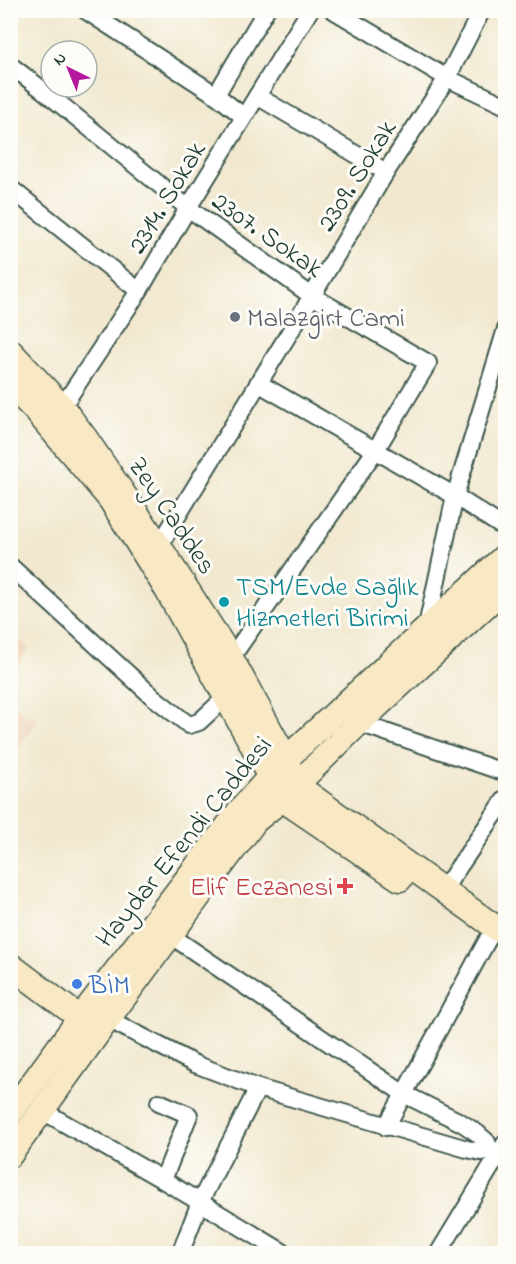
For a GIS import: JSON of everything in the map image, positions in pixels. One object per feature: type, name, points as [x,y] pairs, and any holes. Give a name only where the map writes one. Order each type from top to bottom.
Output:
[{"type":"main road","name":"Zey Caddes","points":[[10,351],[62,407],[86,438],[231,658],[286,759],[289,792]]},
{"type":"main road","name":"Zey Caddes","points":[[10,385],[36,411],[110,499],[167,590],[270,777],[500,942]]},
{"type":"main road","name":"Haydar Efendi Caddesi","points":[[14,1102],[232,819],[286,759],[506,555]]},
{"type":"main road","name":"Haydar Efendi Caddesi","points":[[10,1155],[255,821],[289,792],[359,723],[506,587]]},
{"type":"main road","name":"Zey Caddes","points":[[289,792],[443,891],[500,942]]},
{"type":"main road","points":[[10,965],[80,1018]]},
{"type":"street","points":[[86,10],[216,95],[243,116]]},
{"type":"street","points":[[216,95],[266,10]]},
{"type":"street","name":"2314. Sokak","points":[[62,407],[140,291],[243,116],[310,10]]},
{"type":"street","name":"2309. Sokak","points":[[159,546],[386,172],[447,78],[480,11]]},
{"type":"street","points":[[341,12],[447,78],[506,106]]},
{"type":"street","name":"2307. Sokak","points":[[10,65],[188,208],[312,296],[428,363],[375,451]]},
{"type":"street","points":[[257,96],[386,172]]},
{"type":"street","points":[[10,188],[140,291]]},
{"type":"street","points":[[427,626],[455,496],[500,369],[506,329]]},
{"type":"street","points":[[258,383],[455,496],[506,529]]},
{"type":"street","points":[[231,658],[375,451]]},
{"type":"street","points":[[14,570],[152,696],[189,725],[199,722],[226,697]]},
{"type":"street","points":[[359,723],[506,773]]},
{"type":"street","points":[[443,891],[506,798]]},
{"type":"street","points":[[170,935],[404,1094],[462,1123],[500,1150]]},
{"type":"street","points":[[386,1127],[404,1094],[500,942]]},
{"type":"street","points":[[108,1019],[195,1064],[258,1088],[467,1149],[482,1152],[500,1150]]},
{"type":"street","points":[[180,1254],[200,1202],[258,1088]]},
{"type":"street","points":[[159,1102],[189,1115],[163,1180]]},
{"type":"street","points":[[43,1111],[286,1254]]},
{"type":"street","points":[[438,1254],[500,1150]]},
{"type":"shaded area","points":[[11,634],[29,648],[11,674]]},
{"type":"shaded area","points":[[11,705],[37,721],[11,758]]},
{"type":"place","name":"Malazgirt Cami","points":[[235,317]]},
{"type":"place","name":"TSM/Evde Sağlık Hizmetleri Birimi","points":[[224,602]]},
{"type":"place","name":"Elif Eczanesi","points":[[345,886]]},
{"type":"place","name":"BİM","points":[[77,984]]}]
